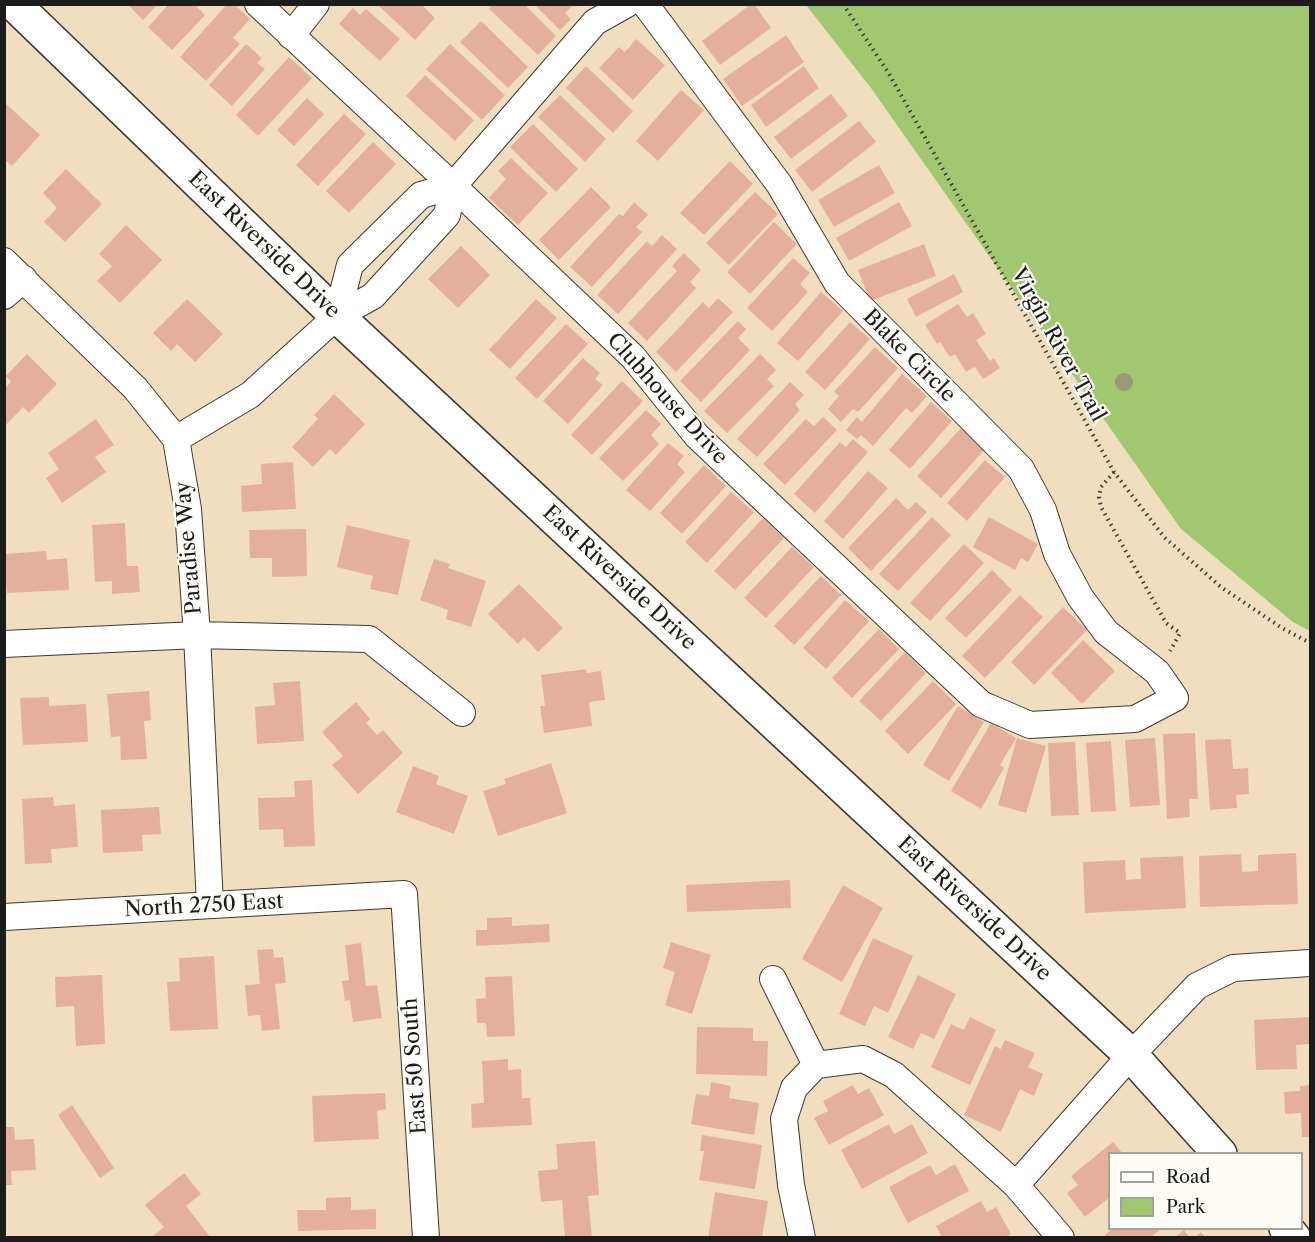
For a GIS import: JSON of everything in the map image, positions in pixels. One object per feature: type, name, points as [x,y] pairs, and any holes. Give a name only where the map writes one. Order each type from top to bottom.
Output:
[{"type":"main road","name":"East Riverside Drive","points":[[14,4],[337,316],[1131,1055],[1218,1152]]},
{"type":"street","name":"Clubhouse Drive","points":[[258,4],[633,357],[697,436],[981,704],[1030,725],[1135,719],[1175,698]]},
{"type":"street","points":[[291,36],[316,4]]},
{"type":"street","points":[[176,439],[250,395],[337,316],[373,296],[447,215],[453,186],[595,22],[627,4]]},
{"type":"street","name":"Blake Circle","points":[[645,4],[779,184],[837,283],[1021,469],[1043,510],[1057,554],[1080,597],[1106,632],[1157,672],[1175,698]]},
{"type":"street","points":[[337,316],[350,265],[421,195],[453,186]]},
{"type":"street","name":"Paradise Way","points":[[4,261],[135,388],[176,439],[188,509],[197,635],[210,905]]},
{"type":"street","points":[[4,296],[24,279]]},
{"type":"street","points":[[4,644],[197,635],[369,639],[462,712]]},
{"type":"street","name":"North 2750 East","points":[[4,917],[404,894]]},
{"type":"street","name":"East 50 South","points":[[404,894],[426,1238]]},
{"type":"street","points":[[1016,1185],[1131,1055],[1197,987],[1233,968],[1311,963]]},
{"type":"street","points":[[773,979],[816,1065]]},
{"type":"street","points":[[802,1238],[791,1185],[784,1119],[794,1088],[816,1065],[863,1059],[894,1075],[1016,1185],[1061,1238]]},
{"type":"path","name":"Virgin River Trail","points":[[843,4],[888,72],[1114,472],[1164,537],[1221,587],[1282,628],[1311,643]]},
{"type":"path","points":[[1114,472],[1101,487],[1099,498],[1101,507],[1166,623],[1180,633],[1157,672]]},
{"type":"green space","points":[[806,5],[1310,5],[1310,631],[1293,622],[1181,529],[871,88]]},
{"type":"building","points":[[127,4],[158,4],[143,20]]},
{"type":"building","points":[[169,4],[194,4],[205,15],[172,50],[148,27]]},
{"type":"building","points":[[227,4],[234,4],[250,19],[233,38],[240,44],[206,81],[180,57]]},
{"type":"building","points":[[377,4],[421,4],[435,18],[415,40]]},
{"type":"building","points":[[493,4],[524,4],[556,36],[538,55],[489,9]]},
{"type":"building","points":[[534,4],[574,4],[565,13],[571,19],[560,30]]},
{"type":"building","points":[[754,4],[771,28],[720,65],[702,41]]},
{"type":"building","points":[[353,8],[360,15],[366,9],[400,39],[380,61],[339,24]]},
{"type":"building","points":[[481,21],[528,67],[508,88],[460,42]]},
{"type":"building","points":[[786,35],[804,62],[742,106],[723,79]]},
{"type":"building","points":[[636,39],[665,65],[633,100],[599,68],[619,47],[625,52]]},
{"type":"building","points":[[246,44],[262,58],[257,63],[265,69],[232,106],[209,85]]},
{"type":"building","points":[[450,44],[505,95],[482,120],[426,69]]},
{"type":"building","points":[[289,57],[312,78],[258,136],[236,115]]},
{"type":"building","points":[[586,66],[633,111],[613,133],[566,88]]},
{"type":"building","points":[[804,66],[819,88],[766,127],[751,105]]},
{"type":"building","points":[[425,75],[474,120],[455,141],[406,96]]},
{"type":"building","points":[[681,90],[704,110],[658,161],[636,141]]},
{"type":"building","points":[[831,94],[848,116],[791,159],[774,137]]},
{"type":"building","points":[[560,95],[606,139],[585,162],[538,117]]},
{"type":"building","points":[[307,98],[324,114],[294,146],[277,130]]},
{"type":"building","points":[[4,102],[40,135],[12,166],[4,159]]},
{"type":"building","points":[[344,114],[366,134],[318,186],[296,165]]},
{"type":"building","points":[[859,121],[876,142],[812,192],[795,170]]},
{"type":"building","points":[[533,124],[578,169],[556,192],[510,147]]},
{"type":"building","points":[[373,142],[396,164],[349,213],[326,191]]},
{"type":"building","points":[[511,158],[548,193],[518,225],[489,198],[506,179],[498,171]]},
{"type":"building","points":[[730,161],[753,184],[704,235],[680,213]]},
{"type":"building","points":[[879,165],[895,193],[834,227],[818,200]]},
{"type":"building","points":[[66,169],[102,204],[65,242],[44,222],[57,208],[43,193]]},
{"type":"building","points":[[591,187],[611,207],[559,260],[539,240]]},
{"type":"building","points":[[755,192],[778,214],[729,265],[706,243]]},
{"type":"building","points":[[634,202],[648,215],[636,227],[642,232],[592,287],[570,267],[619,214],[623,216]]},
{"type":"building","points":[[899,202],[912,226],[849,261],[836,238]]},
{"type":"building","points":[[774,222],[797,244],[750,294],[727,272]]},
{"type":"building","points":[[126,225],[162,260],[120,303],[97,281],[112,266],[99,254]]},
{"type":"building","points":[[662,235],[677,249],[618,314],[597,295],[647,241],[652,246]]},
{"type":"building","points":[[924,244],[936,276],[870,301],[858,270]]},
{"type":"building","points":[[461,246],[490,275],[458,308],[428,279]]},
{"type":"building","points":[[684,253],[701,270],[690,282],[696,288],[647,341],[628,323],[677,271],[672,266]]},
{"type":"building","points":[[793,258],[810,273],[800,284],[808,292],[772,331],[747,308]]},
{"type":"building","points":[[954,274],[963,292],[916,317],[907,299]]},
{"type":"building","points":[[821,292],[843,311],[798,361],[777,343]]},
{"type":"building","points":[[718,298],[733,312],[676,372],[656,352],[703,302],[709,308]]},
{"type":"building","points":[[187,299],[223,334],[195,362],[177,344],[171,351],[153,333]]},
{"type":"building","points":[[536,299],[557,318],[510,369],[489,350]]},
{"type":"building","points":[[958,304],[967,317],[973,313],[986,334],[976,340],[990,361],[994,358],[1000,368],[983,379],[975,367],[966,372],[955,354],[950,357],[940,342],[937,344],[925,325]]},
{"type":"building","points":[[738,321],[746,329],[738,338],[750,350],[701,402],[680,381]]},
{"type":"building","points":[[850,322],[870,339],[825,390],[805,372]]},
{"type":"building","points":[[566,324],[588,344],[537,399],[515,378]]},
{"type":"building","points":[[875,347],[898,368],[858,412],[853,409],[841,422],[828,409],[839,396],[834,392]]},
{"type":"building","points":[[27,354],[57,384],[29,413],[23,407],[7,424],[4,422],[4,389],[11,382],[6,376]]},
{"type":"building","points":[[760,354],[776,370],[767,379],[774,386],[727,433],[704,411]]},
{"type":"building","points":[[583,358],[600,373],[595,379],[603,385],[568,424],[543,401]]},
{"type":"building","points":[[902,374],[927,396],[912,413],[906,408],[873,446],[861,435],[857,439],[846,430],[857,417],[862,422]]},
{"type":"building","points":[[622,381],[643,401],[592,455],[571,435]]},
{"type":"building","points":[[790,382],[804,395],[795,404],[800,410],[757,457],[737,439]]},
{"type":"building","points":[[334,394],[365,424],[336,455],[330,449],[313,467],[292,447],[318,419],[314,415]]},
{"type":"building","points":[[931,402],[952,421],[910,469],[889,450]]},
{"type":"building","points":[[646,410],[661,424],[651,435],[659,444],[623,481],[599,458]]},
{"type":"building","points":[[823,417],[837,430],[785,485],[763,464],[806,419],[814,426]]},
{"type":"building","points":[[96,419],[114,445],[95,457],[106,472],[62,503],[46,478],[59,469],[48,453]]},
{"type":"building","points":[[962,427],[985,449],[941,498],[917,476]]},
{"type":"building","points":[[853,439],[868,452],[815,513],[794,494],[840,442],[846,447]]},
{"type":"building","points":[[668,443],[684,456],[677,464],[685,472],[650,511],[626,490]]},
{"type":"building","points":[[985,460],[1005,477],[967,521],[947,503]]},
{"type":"building","points":[[293,462],[296,509],[242,512],[241,486],[262,484],[261,464]]},
{"type":"building","points":[[704,465],[726,486],[682,534],[660,513]]},
{"type":"building","points":[[868,471],[888,488],[843,539],[824,521]]},
{"type":"building","points":[[731,492],[754,512],[707,563],[685,542]]},
{"type":"building","points":[[896,498],[908,510],[916,502],[927,512],[871,571],[848,548]]},
{"type":"building","points":[[932,517],[951,535],[898,591],[879,574]]},
{"type":"building","points":[[989,517],[1038,544],[1028,562],[1021,558],[1015,570],[973,547]]},
{"type":"building","points":[[763,518],[784,538],[735,590],[714,571]]},
{"type":"building","points":[[125,523],[127,566],[138,566],[140,592],[112,594],[112,581],[95,582],[92,525]]},
{"type":"building","points":[[347,525],[410,540],[398,595],[370,589],[373,576],[337,567]]},
{"type":"building","points":[[306,529],[307,576],[272,577],[272,558],[250,558],[249,530]]},
{"type":"building","points":[[964,544],[984,563],[930,621],[910,603]]},
{"type":"building","points":[[792,547],[814,567],[766,618],[744,598]]},
{"type":"building","points":[[46,551],[47,560],[67,558],[69,590],[7,593],[4,554]]},
{"type":"building","points":[[434,559],[450,564],[448,568],[486,581],[471,627],[446,619],[448,610],[420,600]]},
{"type":"building","points":[[992,570],[1012,590],[966,638],[945,618]]},
{"type":"building","points":[[821,576],[841,595],[794,645],[774,626]]},
{"type":"building","points":[[519,584],[563,628],[538,652],[524,637],[518,644],[488,614]]},
{"type":"building","points":[[1020,595],[1043,617],[985,678],[962,656]]},
{"type":"building","points":[[845,600],[869,621],[826,669],[803,648]]},
{"type":"building","points":[[1063,607],[1087,630],[1034,685],[1011,662]]},
{"type":"building","points":[[879,629],[899,649],[852,698],[832,678]]},
{"type":"building","points":[[1083,640],[1115,671],[1082,704],[1051,673]]},
{"type":"building","points":[[905,652],[926,673],[881,721],[859,701]]},
{"type":"building","points":[[586,669],[587,673],[601,671],[605,700],[589,702],[592,726],[544,733],[540,706],[545,706],[541,675]]},
{"type":"building","points":[[300,681],[304,741],[257,744],[255,707],[275,705],[273,683]]},
{"type":"building","points":[[933,681],[956,704],[908,754],[885,731]]},
{"type":"building","points":[[149,691],[151,720],[144,721],[147,759],[121,760],[120,736],[111,737],[107,694]]},
{"type":"building","points":[[49,697],[49,706],[86,704],[88,742],[23,745],[20,698]]},
{"type":"building","points":[[356,702],[370,719],[366,723],[377,735],[383,730],[403,753],[358,794],[332,765],[343,756],[322,732]]},
{"type":"building","points":[[958,706],[984,722],[949,781],[923,765]]},
{"type":"building","points":[[991,723],[1016,738],[1000,765],[1004,768],[981,809],[951,791]]},
{"type":"building","points":[[1195,733],[1198,799],[1189,799],[1190,817],[1167,819],[1163,734]]},
{"type":"building","points":[[1017,738],[1046,746],[1026,813],[998,805]]},
{"type":"building","points":[[1155,738],[1160,805],[1130,807],[1125,740]]},
{"type":"building","points":[[1231,739],[1233,769],[1248,768],[1249,794],[1236,795],[1237,808],[1210,810],[1205,740]]},
{"type":"building","points":[[1111,741],[1116,811],[1091,812],[1086,743]]},
{"type":"building","points":[[1075,742],[1079,815],[1051,816],[1048,743]]},
{"type":"building","points":[[551,763],[567,813],[498,836],[483,791],[506,784],[504,779]]},
{"type":"building","points":[[413,766],[439,776],[436,784],[468,796],[454,834],[396,812]]},
{"type":"building","points":[[312,780],[315,846],[284,847],[283,829],[259,830],[258,798],[295,797],[294,781]]},
{"type":"building","points":[[53,797],[54,806],[75,804],[78,847],[51,849],[52,863],[25,864],[22,799]]},
{"type":"building","points":[[159,807],[161,834],[142,835],[143,851],[103,853],[101,810]]},
{"type":"building","points":[[1296,853],[1298,904],[1200,907],[1199,856],[1241,854],[1242,872],[1258,871],[1258,855]]},
{"type":"building","points":[[1183,856],[1186,908],[1085,913],[1083,862],[1125,860],[1126,880],[1141,879],[1140,858]]},
{"type":"building","points":[[790,880],[791,908],[687,912],[686,885]]},
{"type":"building","points":[[843,885],[883,908],[842,982],[802,959]]},
{"type":"building","points":[[512,917],[512,926],[549,924],[550,942],[476,946],[476,930],[487,930],[487,918]]},
{"type":"building","points":[[873,938],[913,956],[888,1013],[874,1006],[865,1026],[839,1014]]},
{"type":"building","points":[[671,942],[711,955],[692,1014],[665,1005],[675,972],[663,968]]},
{"type":"building","points":[[361,943],[366,986],[377,985],[382,1018],[353,1022],[350,1000],[345,1001],[342,981],[349,980],[345,945]]},
{"type":"building","points":[[273,949],[274,958],[283,957],[286,983],[275,984],[280,1029],[262,1031],[260,1015],[248,1016],[245,985],[260,984],[257,950]]},
{"type":"building","points":[[214,956],[218,1029],[170,1031],[167,982],[180,981],[179,958]]},
{"type":"building","points":[[102,975],[105,1044],[76,1046],[74,1006],[56,1007],[55,977]]},
{"type":"building","points":[[918,975],[956,994],[934,1039],[921,1033],[913,1049],[888,1037]]},
{"type":"building","points":[[512,976],[515,1036],[487,1037],[486,1023],[477,1023],[476,999],[486,998],[485,977]]},
{"type":"building","points":[[970,1017],[996,1030],[970,1085],[931,1067],[951,1024],[964,1030]]},
{"type":"building","points":[[1310,1017],[1310,1044],[1296,1045],[1297,1069],[1256,1070],[1254,1020]]},
{"type":"building","points":[[697,1027],[753,1028],[753,1041],[768,1041],[767,1076],[696,1074]]},
{"type":"building","points":[[1005,1040],[1035,1053],[1028,1067],[1043,1074],[1034,1096],[1020,1089],[1001,1132],[964,1115],[995,1046],[1001,1049]]},
{"type":"building","points":[[508,1059],[508,1070],[521,1069],[522,1098],[530,1098],[532,1125],[472,1128],[471,1104],[484,1103],[482,1061]]},
{"type":"building","points":[[711,1082],[731,1086],[729,1098],[759,1103],[754,1135],[691,1124],[696,1094],[709,1096]]},
{"type":"building","points":[[853,1085],[858,1094],[869,1088],[884,1115],[829,1145],[814,1118],[828,1111],[823,1101]]},
{"type":"building","points":[[1310,1085],[1310,1137],[1302,1137],[1301,1113],[1285,1114],[1284,1092],[1300,1091],[1300,1086]]},
{"type":"building","points":[[385,1093],[386,1109],[377,1111],[379,1139],[314,1142],[312,1096]]},
{"type":"building","points":[[72,1105],[114,1168],[100,1178],[58,1115]]},
{"type":"building","points":[[889,1124],[894,1134],[912,1124],[928,1153],[862,1189],[841,1150]]},
{"type":"building","points":[[4,1127],[14,1127],[15,1140],[34,1139],[36,1170],[11,1171],[12,1185],[4,1185]]},
{"type":"building","points":[[702,1135],[762,1145],[755,1189],[699,1180],[704,1151],[700,1151]]},
{"type":"building","points":[[595,1141],[599,1195],[588,1196],[592,1238],[565,1238],[562,1200],[541,1202],[538,1171],[558,1169],[556,1144]]},
{"type":"building","points":[[1113,1142],[1121,1152],[1108,1152],[1108,1199],[1085,1217],[1067,1193],[1078,1185],[1071,1176]]},
{"type":"building","points":[[955,1164],[969,1191],[908,1223],[889,1187],[930,1165],[936,1175]]},
{"type":"building","points":[[184,1173],[201,1194],[186,1206],[211,1238],[155,1238],[153,1236],[164,1227],[145,1205]]},
{"type":"building","points":[[715,1192],[768,1201],[762,1238],[708,1238]]},
{"type":"building","points":[[351,1197],[351,1210],[376,1209],[376,1229],[298,1231],[297,1210],[326,1210],[326,1198]]},
{"type":"building","points":[[981,1201],[987,1212],[996,1207],[1011,1234],[1005,1238],[942,1238],[936,1226]]},
{"type":"building","points":[[1111,1230],[1160,1230],[1150,1238],[1102,1238]]},
{"type":"building","points":[[1184,1230],[1190,1238],[1174,1238]]},
{"type":"building","points":[[1201,1232],[1206,1238],[1194,1238]]}]
